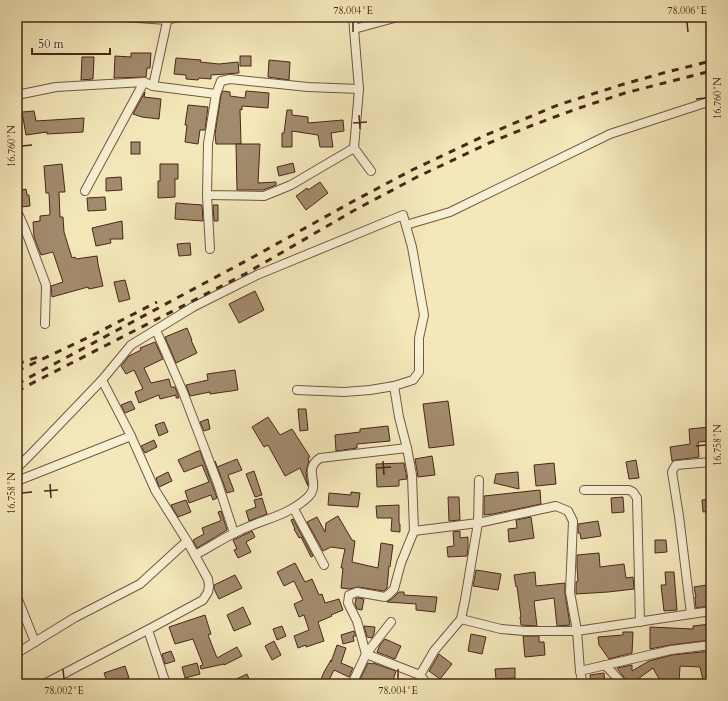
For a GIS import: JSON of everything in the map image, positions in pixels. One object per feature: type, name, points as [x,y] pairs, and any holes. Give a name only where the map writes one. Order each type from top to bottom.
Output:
[{"type":"street","points":[[123,17],[168,19],[179,17]]},
{"type":"street","points":[[353,17],[359,89],[354,148],[371,171]]},
{"type":"street","points":[[354,29],[398,17]]},
{"type":"street","points":[[153,86],[168,19]]},
{"type":"street","points":[[210,249],[207,195],[208,144],[216,94],[221,81],[230,79],[308,87],[359,89]]},
{"type":"street","points":[[85,191],[144,82]]},
{"type":"street","points":[[17,95],[56,87],[144,82],[153,86],[216,94]]},
{"type":"street","points":[[406,225],[450,212],[610,134],[711,101]]},
{"type":"street","points":[[207,195],[264,196],[291,185],[354,148]]},
{"type":"street","points":[[17,211],[46,285],[45,324]]},
{"type":"street","points":[[17,468],[102,380],[131,345],[193,307],[257,275],[403,216],[412,247],[424,315],[419,338],[419,372],[413,380],[394,386],[370,390],[344,392],[297,390]]},
{"type":"street","points":[[156,330],[183,392],[218,484],[234,533]]},
{"type":"street","points":[[44,684],[203,600],[208,592],[208,579],[187,541],[154,490],[131,436],[102,380]]},
{"type":"street","points":[[366,654],[357,621],[348,603],[349,595],[357,592],[385,596],[389,594],[394,589],[401,563],[414,531],[412,475],[399,417],[394,386]]},
{"type":"street","points":[[17,481],[131,436]]},
{"type":"street","points":[[195,555],[234,533],[294,509],[309,497],[313,489],[311,469],[314,462],[320,458],[407,448]]},
{"type":"street","points":[[691,614],[672,472],[676,465],[711,462]]},
{"type":"street","points":[[420,675],[434,651],[461,619],[478,523],[479,480]]},
{"type":"street","points":[[584,490],[629,490],[633,492],[637,498],[640,622]]},
{"type":"street","points":[[414,531],[478,523],[556,506],[568,511],[573,521],[570,592],[577,631],[580,671],[583,684]]},
{"type":"street","points":[[294,509],[324,565]]},
{"type":"street","points":[[17,653],[74,618],[140,584],[187,541]]},
{"type":"street","points":[[17,596],[35,642]]},
{"type":"street","points":[[461,619],[501,629],[524,631],[577,631],[711,611]]},
{"type":"street","points":[[352,684],[366,654],[391,622]]},
{"type":"street","points":[[148,630],[166,684]]},
{"type":"street","points":[[580,671],[671,650],[711,645]]},
{"type":"street","points":[[366,654],[420,675],[427,684]]},
{"type":"street","points":[[605,665],[623,684]]},
{"type":"building","points":[[131,53],[151,53],[150,68],[147,68],[146,77],[114,78],[115,56],[131,57]]},
{"type":"building","points":[[240,56],[251,56],[251,66],[240,66]]},
{"type":"building","points":[[82,57],[94,57],[93,79],[81,80]]},
{"type":"building","points":[[176,58],[201,60],[200,62],[219,64],[238,62],[239,73],[211,75],[211,79],[186,79],[186,75],[174,74]]},
{"type":"building","points":[[269,60],[290,62],[289,80],[268,77]]},
{"type":"building","points":[[223,91],[230,92],[230,96],[245,98],[246,91],[269,93],[268,108],[242,106],[242,110],[240,109],[241,144],[216,144],[215,134],[221,95]]},
{"type":"building","points":[[145,92],[144,97],[161,99],[159,119],[142,117],[133,114]]},
{"type":"building","points":[[188,105],[208,107],[205,130],[200,130],[198,144],[185,142],[187,125],[185,125]]},
{"type":"building","points":[[287,110],[292,110],[292,115],[308,117],[308,123],[343,120],[344,131],[331,133],[333,147],[320,147],[318,135],[292,131],[292,147],[282,147],[282,133],[284,133]]},
{"type":"building","points":[[34,111],[36,121],[84,118],[83,132],[47,134],[47,132],[26,135],[22,112]]},
{"type":"building","points":[[131,142],[140,142],[140,154],[131,154]]},
{"type":"building","points":[[236,144],[260,144],[258,183],[276,182],[276,185],[263,190],[237,190]]},
{"type":"building","points":[[293,163],[295,172],[279,176],[277,167]]},
{"type":"building","points":[[62,164],[65,192],[59,192],[60,217],[63,217],[64,232],[72,258],[75,257],[76,259],[97,256],[103,286],[89,289],[88,287],[52,297],[51,286],[63,282],[53,252],[41,255],[34,237],[33,222],[40,221],[40,216],[50,215],[49,193],[46,193],[44,166]]},
{"type":"building","points":[[160,164],[178,164],[178,179],[175,179],[175,197],[158,198]]},
{"type":"building","points":[[121,177],[122,190],[106,191],[106,178]]},
{"type":"building","points":[[320,182],[328,193],[306,210],[296,196],[307,188],[308,190]]},
{"type":"building","points":[[26,189],[27,195],[29,195],[30,206],[17,206],[17,191]]},
{"type":"building","points":[[105,197],[106,210],[88,211],[87,198]]},
{"type":"building","points":[[176,203],[202,205],[203,221],[175,219]]},
{"type":"building","points":[[213,205],[218,205],[218,221],[214,221]]},
{"type":"building","points":[[122,221],[123,239],[110,239],[111,243],[96,246],[92,228]]},
{"type":"building","points":[[190,243],[191,255],[179,256],[177,244]]},
{"type":"building","points":[[125,280],[130,299],[119,302],[114,282]]},
{"type":"building","points":[[255,291],[264,310],[239,323],[229,304]]},
{"type":"building","points":[[187,328],[197,353],[176,363],[165,337]]},
{"type":"building","points":[[155,342],[163,359],[144,368],[151,383],[169,379],[171,387],[175,387],[179,398],[176,398],[176,395],[160,399],[159,395],[139,403],[135,392],[143,389],[134,370],[126,374],[121,366],[129,356],[141,350],[140,348]]},
{"type":"building","points":[[235,370],[238,390],[210,394],[210,392],[190,396],[186,385],[208,380],[207,374]]},
{"type":"building","points":[[131,401],[135,409],[125,413],[121,405]]},
{"type":"building","points":[[448,401],[454,445],[429,448],[423,404]]},
{"type":"building","points":[[298,409],[306,409],[308,430],[300,431]]},
{"type":"building","points":[[268,417],[280,435],[292,429],[310,457],[308,458],[309,461],[306,473],[308,486],[300,468],[285,476],[268,445],[264,447],[252,427]]},
{"type":"building","points":[[208,419],[210,429],[204,431],[200,422]]},
{"type":"building","points":[[164,422],[168,432],[159,436],[155,425]]},
{"type":"building","points":[[388,426],[390,441],[357,444],[357,448],[336,451],[335,435],[360,432],[360,429]]},
{"type":"building","points":[[709,427],[710,441],[698,442],[699,457],[672,461],[670,447],[690,444],[689,429]]},
{"type":"building","points":[[154,440],[157,447],[145,453],[141,446]]},
{"type":"building","points":[[200,451],[217,498],[213,500],[211,495],[189,503],[185,491],[209,482],[202,465],[184,472],[178,460]]},
{"type":"building","points":[[432,456],[435,475],[418,477],[415,459]]},
{"type":"building","points":[[237,459],[242,470],[228,475],[234,491],[227,493],[217,467]]},
{"type":"building","points":[[636,460],[639,478],[629,479],[626,462]]},
{"type":"building","points":[[404,463],[407,479],[399,480],[399,486],[377,487],[376,464]]},
{"type":"building","points":[[554,463],[556,484],[536,486],[534,465]]},
{"type":"building","points":[[254,471],[262,495],[255,497],[246,474]]},
{"type":"building","points":[[168,472],[172,481],[159,487],[156,478]]},
{"type":"building","points":[[518,472],[519,489],[494,483],[496,474]]},
{"type":"building","points":[[540,490],[541,504],[484,515],[484,496]]},
{"type":"building","points":[[351,492],[360,493],[358,507],[328,505],[329,493],[351,495]]},
{"type":"building","points":[[448,497],[459,497],[460,520],[449,521]]},
{"type":"building","points":[[623,497],[624,512],[612,513],[611,498]]},
{"type":"building","points":[[262,498],[267,514],[249,521],[246,511],[256,507],[254,500]]},
{"type":"building","points":[[711,499],[711,511],[703,512],[702,500]]},
{"type":"building","points":[[186,500],[191,512],[178,517],[171,505]]},
{"type":"building","points":[[399,505],[400,532],[391,531],[392,518],[377,518],[376,506]]},
{"type":"building","points":[[221,511],[227,530],[197,548],[193,540],[204,534],[202,528],[221,520],[218,512]]},
{"type":"building","points":[[338,516],[352,540],[355,541],[352,562],[378,568],[381,543],[393,545],[387,588],[384,591],[358,587],[349,589],[341,588],[343,568],[341,568],[345,549],[331,547],[323,551],[307,522],[317,517],[325,532],[326,523]]},
{"type":"building","points":[[531,517],[534,538],[509,542],[508,529],[517,528],[516,520]]},
{"type":"building","points":[[293,519],[313,556],[311,557],[301,537],[299,538],[294,529],[291,520]]},
{"type":"building","points":[[598,521],[601,536],[581,539],[580,533],[578,533],[578,524]]},
{"type":"building","points":[[252,531],[255,537],[246,542],[251,552],[238,558],[234,550],[237,549],[233,540]]},
{"type":"building","points":[[460,531],[460,538],[468,537],[467,556],[448,557],[447,547],[454,546],[453,532]]},
{"type":"building","points":[[655,540],[666,540],[667,552],[655,553]]},
{"type":"building","points":[[599,553],[600,567],[624,564],[626,578],[633,577],[634,589],[576,594],[576,582],[578,581],[577,555]]},
{"type":"building","points":[[295,563],[305,582],[312,579],[319,595],[322,594],[325,603],[339,599],[343,610],[318,622],[324,641],[298,648],[294,636],[309,630],[304,615],[299,617],[294,604],[303,600],[294,581],[284,586],[277,572]]},
{"type":"building","points":[[476,570],[501,574],[498,590],[473,586]]},
{"type":"building","points":[[535,572],[536,586],[565,583],[570,625],[557,626],[554,598],[534,601],[537,626],[521,625],[517,586],[516,587],[514,575]]},
{"type":"building","points":[[665,572],[674,572],[677,610],[664,611],[661,585],[666,585]]},
{"type":"building","points":[[235,575],[242,588],[219,599],[214,589],[214,585]]},
{"type":"building","points":[[707,585],[709,606],[696,608],[694,587]]},
{"type":"building","points":[[399,592],[404,592],[404,595],[437,597],[435,612],[416,610],[416,604],[387,602]]},
{"type":"building","points":[[356,598],[364,599],[362,610],[357,609],[355,604]]},
{"type":"building","points":[[243,607],[251,624],[234,631],[227,615]]},
{"type":"building","points":[[205,615],[211,634],[208,635],[217,658],[237,647],[242,656],[224,665],[201,669],[200,666],[203,665],[193,639],[175,644],[169,627]]},
{"type":"building","points":[[711,624],[711,640],[650,649],[650,627],[693,629],[693,626]]},
{"type":"building","points":[[282,626],[286,636],[277,640],[273,629]]},
{"type":"building","points":[[364,626],[375,627],[372,638],[367,637]]},
{"type":"building","points":[[354,631],[356,636],[353,636],[354,641],[343,644],[341,635]]},
{"type":"building","points":[[623,632],[633,632],[632,653],[609,659],[599,645],[598,637],[623,635]]},
{"type":"building","points":[[471,634],[486,637],[482,654],[468,651]]},
{"type":"building","points":[[523,636],[539,636],[539,642],[544,642],[545,655],[525,657]]},
{"type":"building","points":[[385,639],[401,646],[395,659],[377,652]]},
{"type":"building","points":[[274,641],[281,655],[272,660],[265,646]]},
{"type":"building","points":[[337,645],[346,648],[341,663],[353,668],[349,677],[334,670],[327,684],[319,684],[331,660],[331,662]]},
{"type":"building","points":[[171,651],[175,661],[165,664],[162,654]]},
{"type":"building","points":[[711,651],[711,684],[704,684],[700,667],[680,666],[679,683],[666,684],[662,684],[653,668],[629,684],[617,668],[632,665],[632,671],[649,661],[672,655]]},
{"type":"building","points":[[439,654],[452,664],[440,679],[429,671]]},
{"type":"building","points":[[197,663],[200,674],[185,678],[182,667]]},
{"type":"building","points":[[368,663],[373,663],[396,671],[392,683],[379,679],[377,684],[367,684],[359,681]]},
{"type":"building","points":[[125,666],[129,678],[108,684],[104,673]]},
{"type":"building","points":[[515,668],[515,678],[496,679],[495,669]]},
{"type":"building","points":[[604,673],[605,684],[591,684],[590,675]]},
{"type":"building","points":[[247,674],[251,684],[226,684]]},
{"type":"railway","points":[[17,384],[412,170],[486,135],[558,105],[624,84],[711,61]]},
{"type":"railway","points":[[17,391],[245,274],[353,211],[417,177],[489,143],[579,108],[625,93],[711,71]]},
{"type":"railway","points":[[17,371],[89,337],[157,302]]},
{"type":"railway","points":[[17,364],[38,357]]}]
